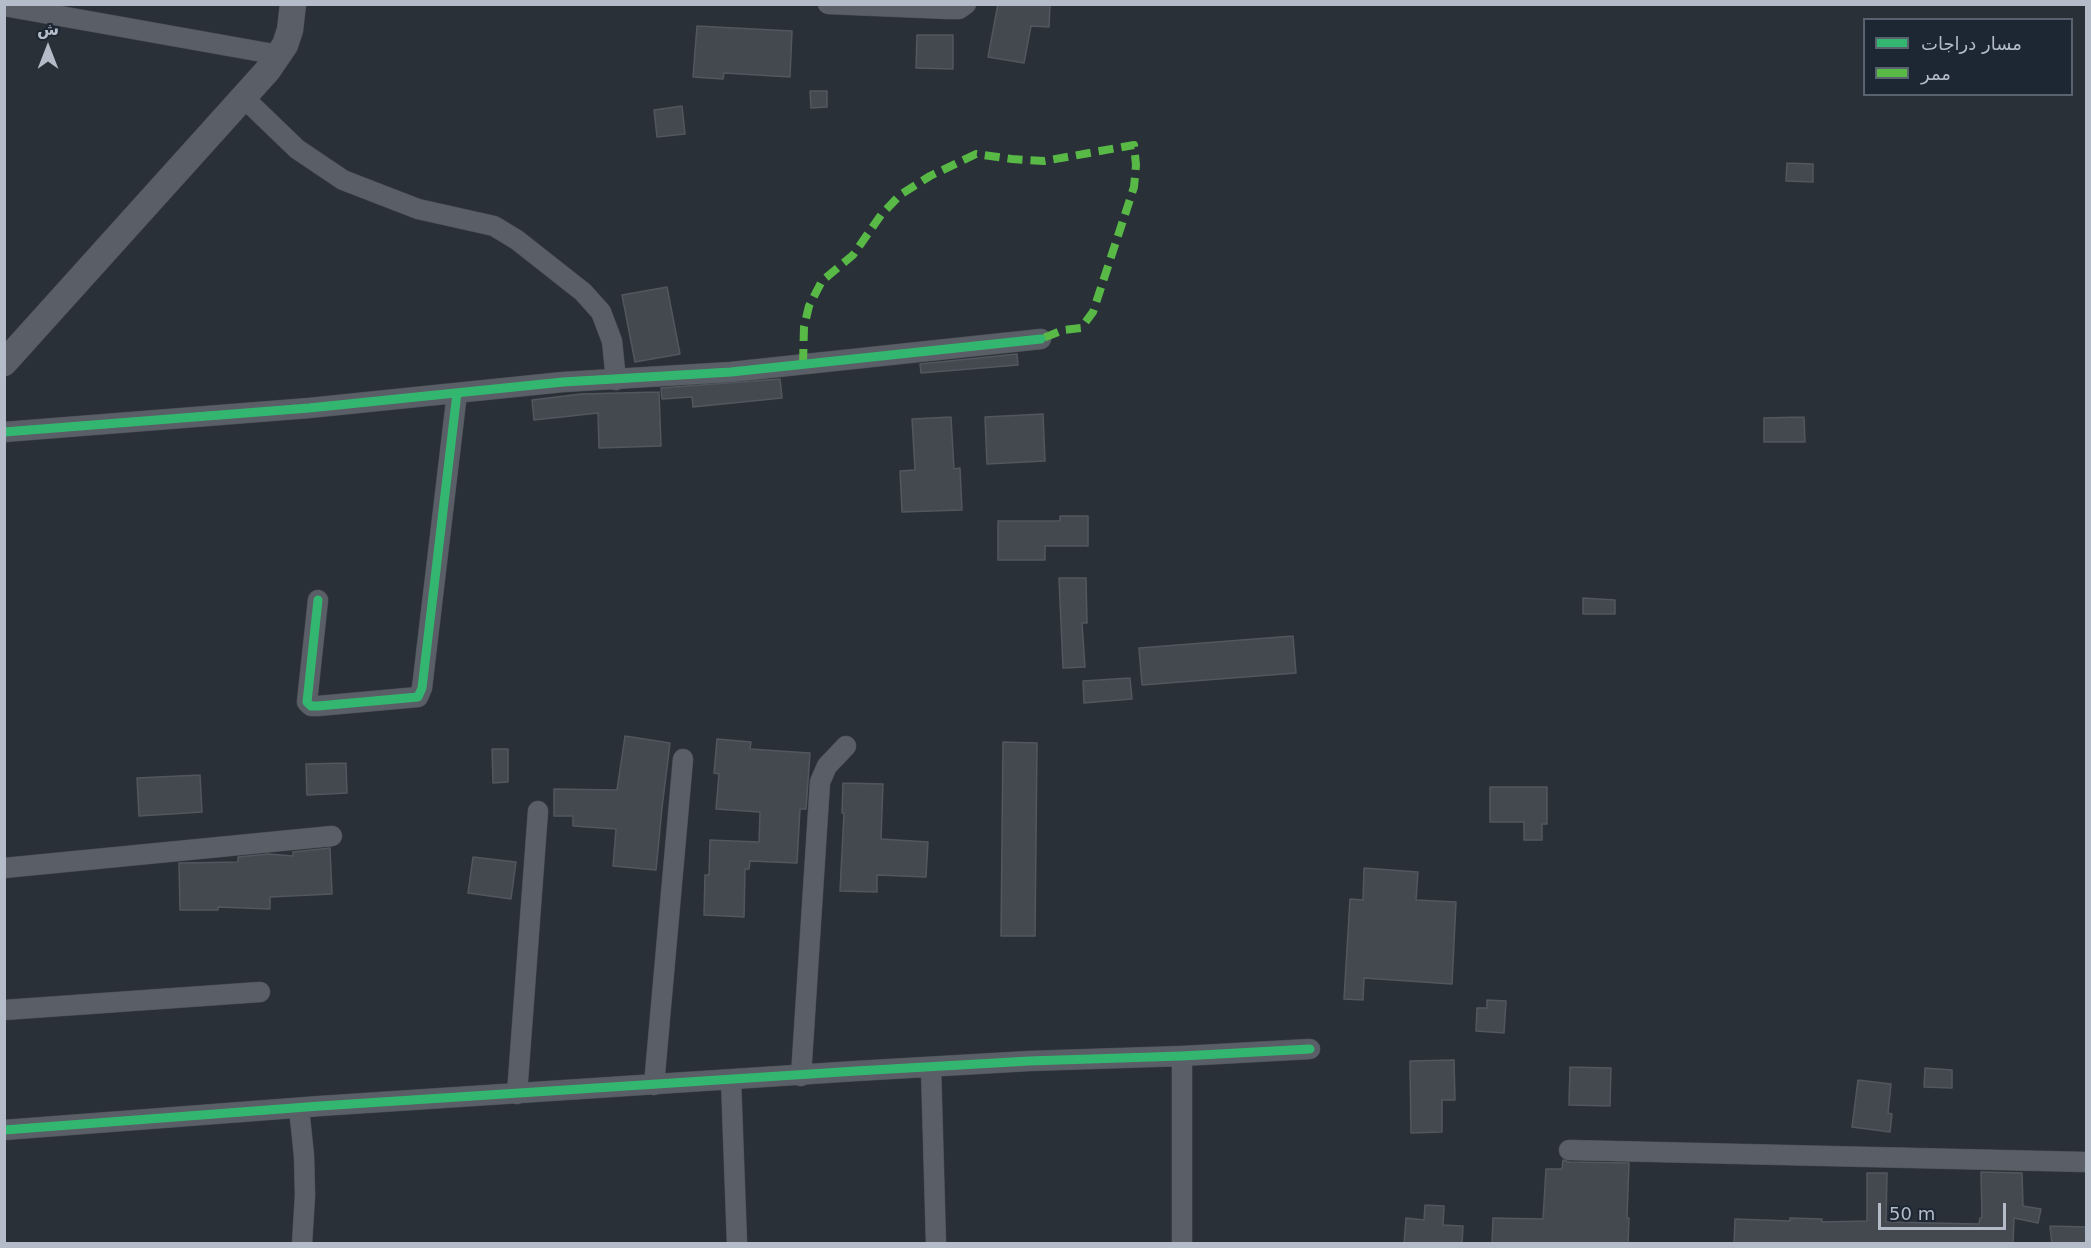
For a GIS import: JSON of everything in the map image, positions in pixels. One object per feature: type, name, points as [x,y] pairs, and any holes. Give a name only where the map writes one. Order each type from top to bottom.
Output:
[{"type":"street","points":[[4,363],[244,98],[279,55],[288,35],[293,4]]},
{"type":"street","points":[[828,4],[948,9],[959,9],[966,4]]},
{"type":"street","points":[[4,6],[279,55]]},
{"type":"street","points":[[244,98],[297,149],[343,180],[418,209],[494,226],[517,240],[583,292],[601,312],[612,341],[616,380]]},
{"type":"street","points":[[4,432],[157,421],[563,382],[731,372],[1041,339]]},
{"type":"street","points":[[318,600],[307,702],[311,706],[418,697],[422,688],[457,393]]},
{"type":"street","points":[[801,1076],[820,782],[827,766],[846,746]]},
{"type":"street","points":[[654,1085],[683,759]]},
{"type":"street","points":[[516,1094],[538,811]]},
{"type":"street","points":[[4,868],[332,836]]},
{"type":"street","points":[[4,1010],[260,992]]},
{"type":"street","points":[[4,1130],[299,1108],[931,1067],[1310,1049]]},
{"type":"street","points":[[1182,1056],[1182,1244]]},
{"type":"street","points":[[931,1067],[936,1244]]},
{"type":"street","points":[[731,1080],[737,1244]]},
{"type":"street","points":[[299,1108],[305,1195],[302,1244]]},
{"type":"street","points":[[1569,1150],[2086,1162]]},
{"type":"building","points":[[998,4],[1050,4],[1049,27],[1031,26],[1024,63],[988,57]]},
{"type":"building","points":[[697,26],[792,31],[790,77],[724,73],[723,79],[693,77]]},
{"type":"building","points":[[917,35],[953,35],[953,69],[916,68]]},
{"type":"building","points":[[810,91],[827,91],[827,107],[811,108]]},
{"type":"building","points":[[682,106],[685,134],[657,137],[654,110]]},
{"type":"building","points":[[1787,163],[1813,164],[1813,182],[1786,181]]},
{"type":"building","points":[[667,287],[680,354],[635,362],[622,295]]},
{"type":"building","points":[[1017,354],[1018,365],[921,373],[920,364]]},
{"type":"building","points":[[780,379],[782,398],[693,407],[692,397],[662,399],[661,388]]},
{"type":"building","points":[[659,392],[661,446],[599,448],[598,413],[534,420],[532,400],[581,394]]},
{"type":"building","points":[[1043,414],[1045,461],[987,464],[985,417]]},
{"type":"building","points":[[951,417],[954,469],[960,468],[962,510],[902,512],[900,471],[915,470],[912,419]]},
{"type":"building","points":[[1804,417],[1805,442],[1764,442],[1764,418]]},
{"type":"building","points":[[1060,516],[1088,516],[1088,546],[1045,546],[1045,560],[998,560],[998,521],[1060,521]]},
{"type":"building","points":[[1059,578],[1086,578],[1087,623],[1082,623],[1085,667],[1063,668]]},
{"type":"building","points":[[1583,598],[1615,600],[1615,614],[1583,614]]},
{"type":"building","points":[[1293,636],[1296,673],[1142,685],[1139,648]]},
{"type":"building","points":[[1130,678],[1132,699],[1084,703],[1083,681]]},
{"type":"building","points":[[625,736],[670,743],[656,870],[613,866],[616,829],[573,826],[573,816],[554,816],[554,789],[617,790]]},
{"type":"building","points":[[717,739],[751,742],[750,749],[810,753],[806,809],[800,809],[797,863],[750,861],[749,869],[745,869],[744,917],[704,915],[705,875],[709,875],[710,840],[759,842],[760,812],[716,809],[719,774],[714,773]]},
{"type":"building","points":[[1003,742],[1037,743],[1035,936],[1001,936]]},
{"type":"building","points":[[492,749],[508,749],[508,782],[493,783]]},
{"type":"building","points":[[346,763],[347,793],[307,795],[306,764]]},
{"type":"building","points":[[200,775],[202,812],[139,816],[137,778]]},
{"type":"building","points":[[843,783],[883,784],[881,839],[928,842],[926,877],[877,875],[877,892],[840,891],[844,813],[842,813]]},
{"type":"building","points":[[1490,787],[1547,787],[1547,824],[1542,824],[1542,840],[1524,840],[1524,822],[1490,822]]},
{"type":"building","points":[[330,848],[332,894],[270,897],[270,909],[218,907],[218,910],[180,910],[179,863],[238,862],[238,857],[268,854],[293,856],[293,852]]},
{"type":"building","points":[[473,857],[516,862],[511,899],[468,893]]},
{"type":"building","points":[[1364,868],[1418,872],[1416,900],[1456,902],[1452,984],[1364,978],[1363,1000],[1344,999],[1350,899],[1363,900]]},
{"type":"building","points":[[1487,1000],[1506,1001],[1504,1033],[1476,1031],[1477,1008],[1487,1008]]},
{"type":"building","points":[[1454,1060],[1455,1100],[1442,1100],[1442,1132],[1411,1133],[1410,1061]]},
{"type":"building","points":[[1570,1067],[1611,1068],[1610,1106],[1569,1105]]},
{"type":"building","points":[[1925,1068],[1952,1070],[1952,1088],[1924,1087]]},
{"type":"building","points":[[1858,1080],[1891,1084],[1888,1113],[1892,1114],[1890,1132],[1852,1127]]},
{"type":"building","points":[[1563,1160],[1629,1163],[1628,1244],[1492,1244],[1493,1218],[1543,1219],[1546,1169],[1562,1169]]},
{"type":"building","points":[[1981,1172],[2022,1173],[2023,1206],[2041,1209],[2038,1223],[2014,1218],[2013,1244],[1734,1244],[1735,1219],[1790,1221],[1790,1218],[1822,1219],[1822,1222],[1867,1221],[1867,1173],[1887,1173],[1886,1222],[1979,1224],[1982,1218]]},
{"type":"building","points":[[1425,1205],[1444,1206],[1443,1225],[1463,1226],[1462,1244],[1404,1244],[1406,1218],[1424,1220]]},
{"type":"building","points":[[2050,1226],[2086,1227],[2086,1244],[2052,1244]]},
{"type":"marked path","points":[[803,364],[804,327],[809,306],[822,281],[853,255],[881,215],[900,195],[930,176],[976,154],[1044,161],[1134,145],[1136,165],[1134,187],[1093,312],[1081,328],[1063,330],[1041,339]]},
{"type":"cycle path","points":[[4,432],[309,408],[563,382],[731,372],[1041,339]]},
{"type":"cycle path","points":[[318,600],[307,702],[311,706],[418,697],[422,688],[457,393]]},
{"type":"cycle path","points":[[4,1130],[320,1106],[856,1071],[1310,1049]]}]
